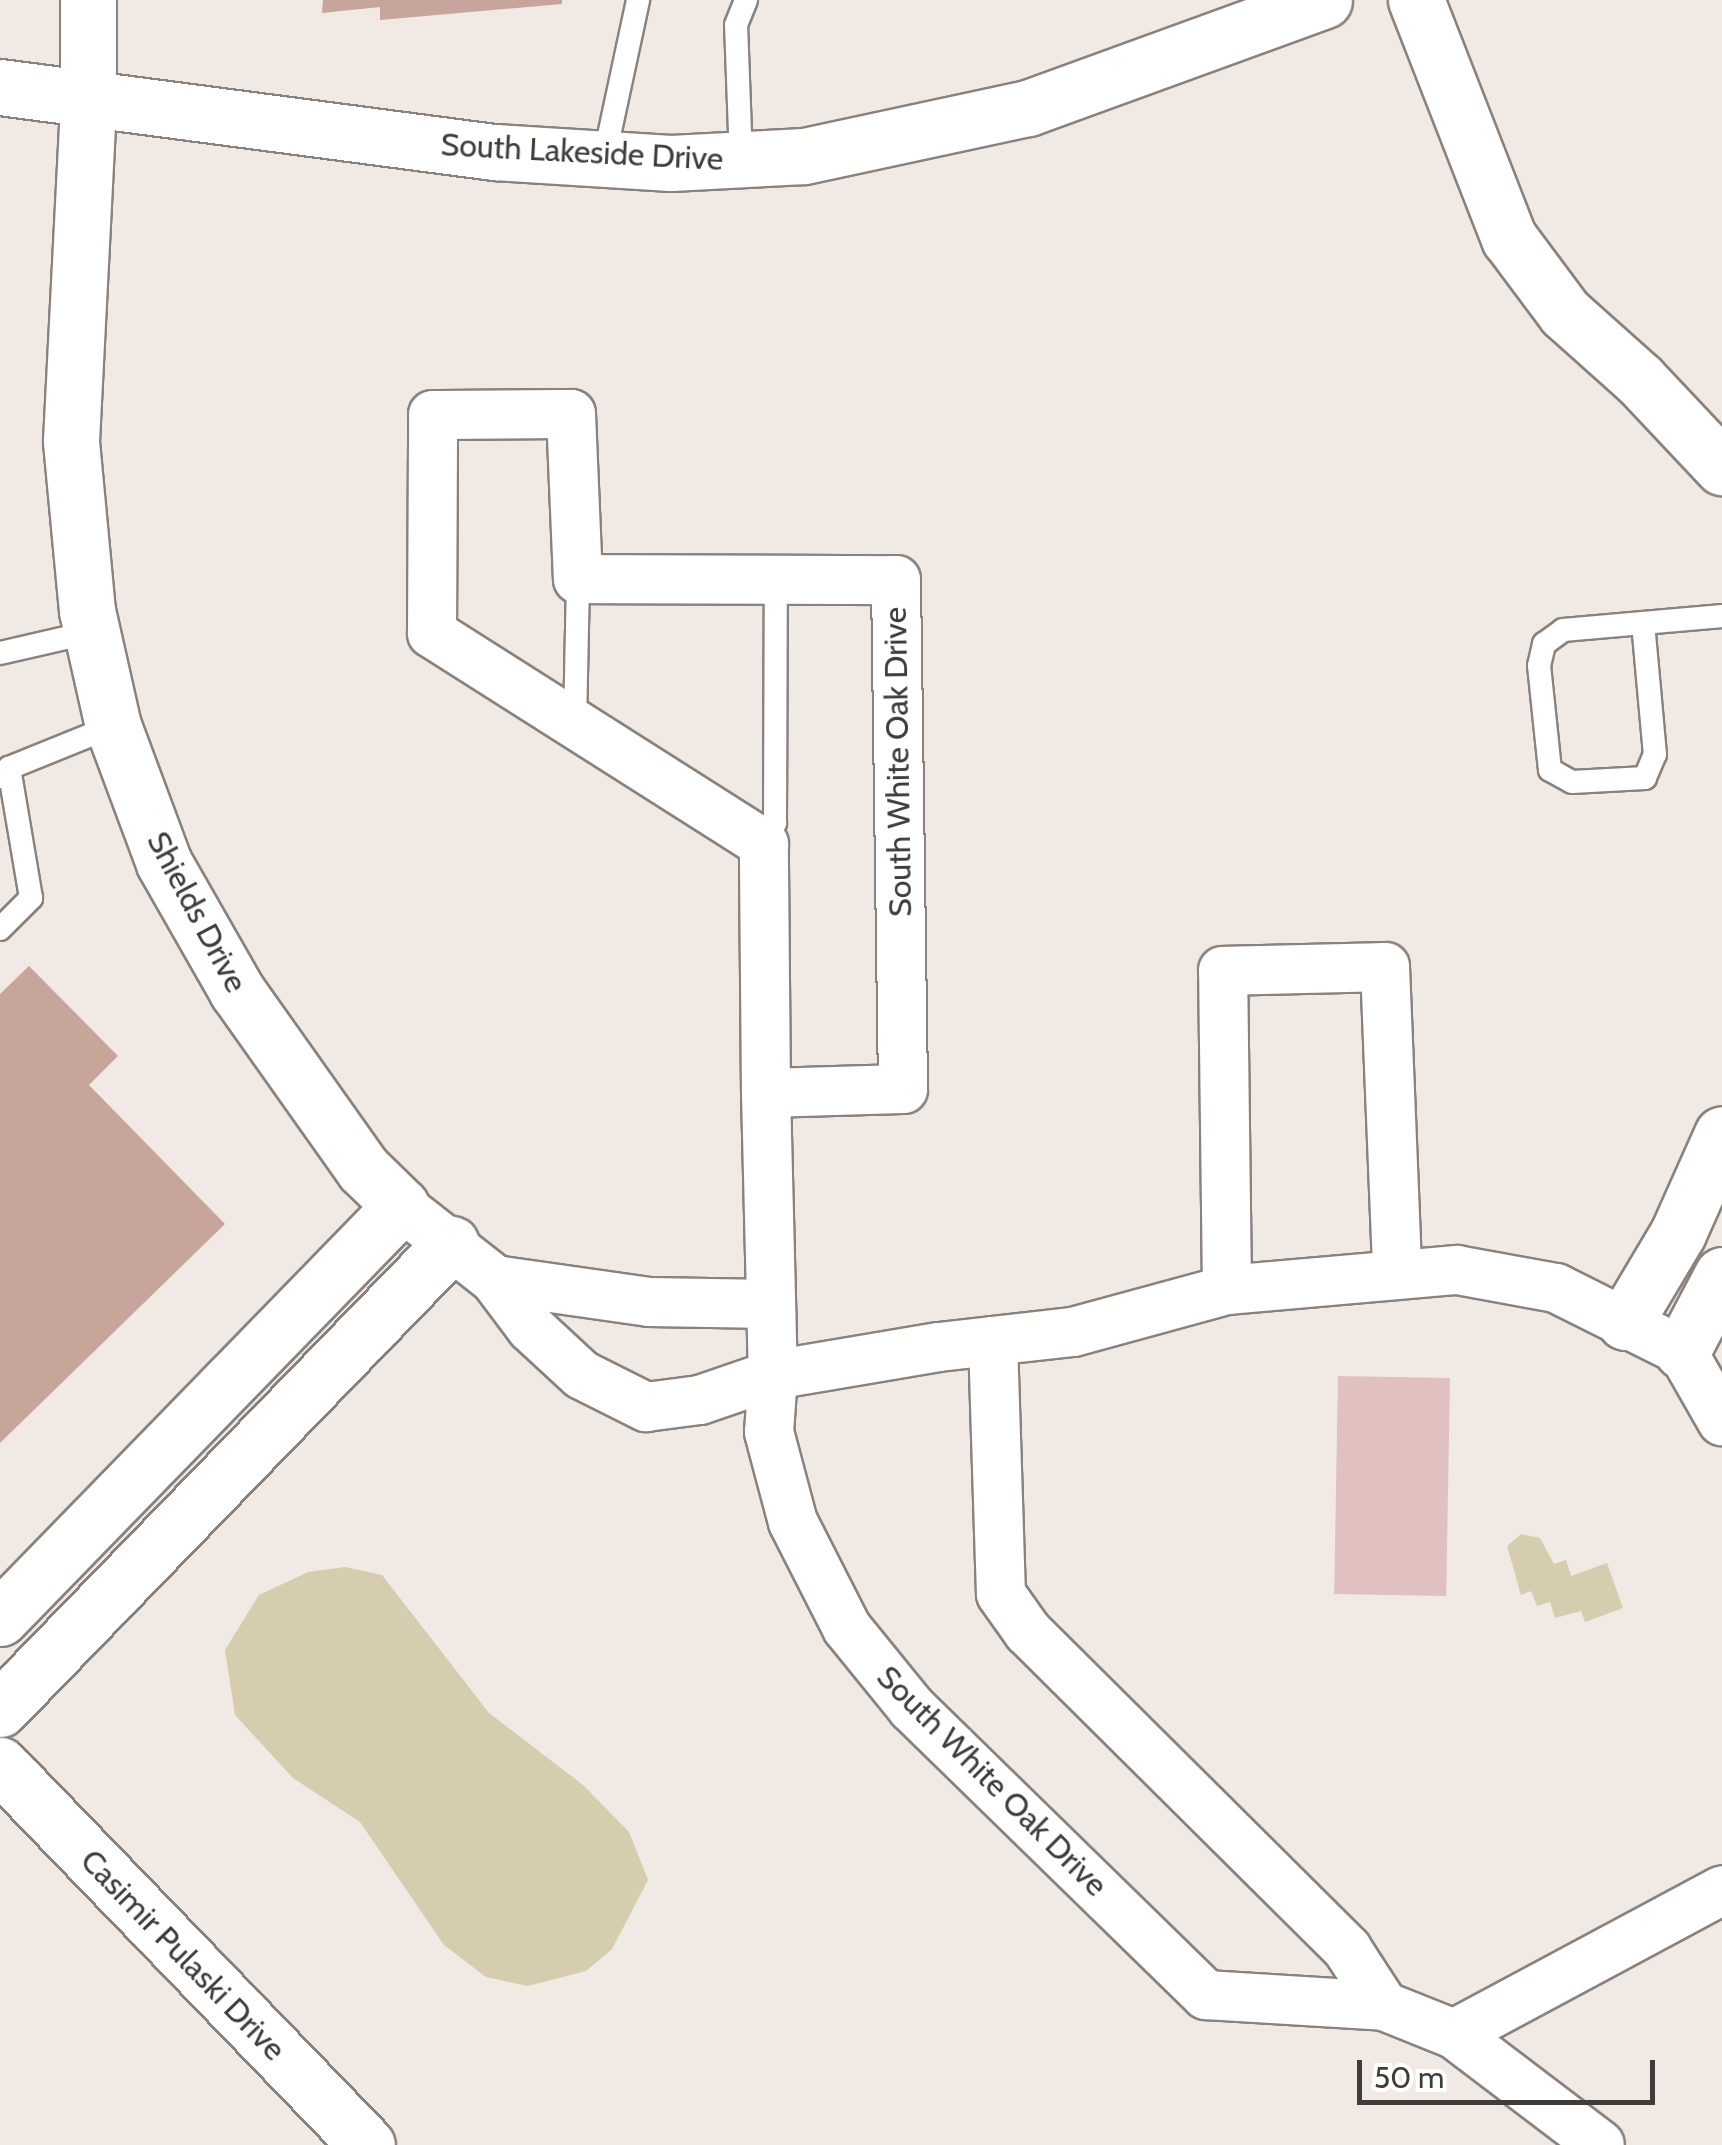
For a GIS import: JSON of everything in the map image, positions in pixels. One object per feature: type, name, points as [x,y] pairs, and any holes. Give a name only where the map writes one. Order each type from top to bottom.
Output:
[{"type":"street","name":"Shields Drive","points":[[88,0],[88,100],[72,441],[92,632],[114,726],[164,863],[237,991],[363,1169],[401,1206]]},
{"type":"street","name":"South Lakeside Drive","points":[[0,86],[494,152],[671,163],[804,156],[1028,108],[1324,0]]},
{"type":"street","points":[[1416,0],[1509,238],[1565,312],[1640,380],[1722,467]]},
{"type":"street","points":[[578,579],[571,414],[433,416],[432,634],[764,844]]},
{"type":"street","name":"South White Oak Drive","points":[[578,579],[896,580],[902,1089],[766,1093]]},
{"type":"street","name":"South White Oak Drive","points":[[764,844],[773,1376],[769,1432],[793,1522],[847,1628],[912,1708],[1206,1994],[1384,2006],[1454,2034],[1600,2145]]},
{"type":"street","points":[[1227,1290],[1223,971],[1385,967],[1397,1272]]},
{"type":"street","points":[[1625,1322],[1678,1233],[1722,1134]]},
{"type":"street","points":[[0,1618],[401,1206],[495,1280],[531,1328],[582,1375],[646,1407],[700,1400],[773,1376],[1073,1332],[1227,1290],[1397,1272],[1457,1270],[1556,1288],[1682,1351],[1721,1418]]},
{"type":"street","points":[[0,1709],[451,1244]]},
{"type":"street","points":[[1682,1351],[1722,1275]]},
{"type":"street","points":[[495,1280],[648,1302],[771,1304]]},
{"type":"street","points":[[992,1341],[1001,1594],[1028,1632],[1346,1949],[1384,2006]]},
{"type":"street","name":"Casimir Pulaski Drive","points":[[0,1766],[366,2145]]},
{"type":"street","points":[[1454,2034],[1722,1890]]},
{"type":"lane","points":[[604,160],[638,0]]},
{"type":"lane","points":[[741,160],[736,25],[746,0]]},
{"type":"lane","points":[[576,724],[578,579]]},
{"type":"lane","points":[[764,844],[775,823],[776,580]]},
{"type":"lane","points":[[1642,623],[1655,754],[1645,778],[1572,782],[1550,770],[1539,666],[1544,644],[1563,630],[1642,623],[1722,616]]},
{"type":"lane","points":[[0,653],[92,632]]},
{"type":"lane","points":[[0,929],[31,898],[4,772],[114,726]]},
{"type":"shaded area","points":[[1338,1376],[1450,1378],[1446,1596],[1334,1594]]},
{"type":"shaded area","points":[[1521,1534],[1540,1538],[1554,1564],[1566,1560],[1571,1576],[1607,1563],[1623,1608],[1585,1622],[1581,1611],[1555,1618],[1550,1602],[1537,1606],[1531,1591],[1521,1595],[1507,1546]]},
{"type":"shaded area","points":[[345,1567],[382,1575],[489,1713],[583,1785],[629,1832],[648,1880],[612,1949],[586,1971],[528,1986],[486,1977],[444,1945],[360,1822],[293,1778],[235,1715],[225,1650],[259,1595],[308,1572]]},
{"type":"building","points":[[323,0],[562,0],[562,4],[380,20],[380,7],[322,13]]},
{"type":"building","points":[[29,966],[118,1056],[89,1085],[225,1224],[0,1443],[0,994]]}]
